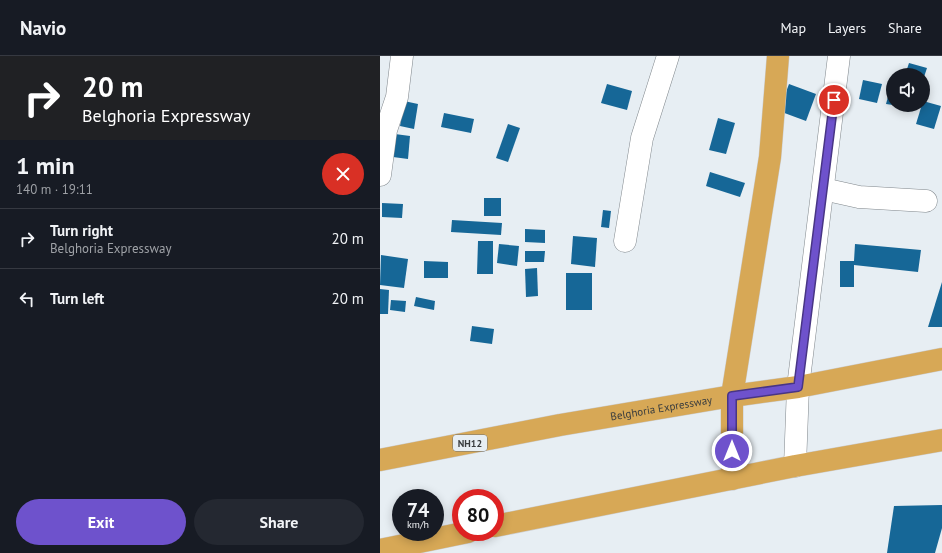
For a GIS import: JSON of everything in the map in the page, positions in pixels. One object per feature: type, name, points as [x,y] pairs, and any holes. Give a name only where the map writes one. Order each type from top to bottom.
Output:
[{"type":"highway","points":[[732,479],[732,396],[770,157],[778,56]]},
{"type":"highway","name":"Belghoria Expressway","points":[[380,460],[560,425],[732,396],[798,387],[942,359]]},
{"type":"highway","points":[[504,524],[795,466],[942,440]]},
{"type":"highway","points":[[380,550],[452,535]]},
{"type":"street","points":[[380,176],[383,129],[397,97],[402,56]]},
{"type":"street","points":[[625,241],[642,138],[668,56]]},
{"type":"street","points":[[795,466],[798,387],[839,56]]},
{"type":"street","points":[[823,189],[859,197],[926,201]]},
{"type":"street","points":[[886,450],[942,451]]},
{"type":"building","points":[[909,63],[927,68],[907,68]]},
{"type":"building","points":[[863,80],[882,84],[877,103],[859,99]]},
{"type":"building","points":[[607,84],[632,91],[627,110],[601,103]]},
{"type":"building","points":[[789,84],[816,94],[806,121],[779,111]]},
{"type":"building","points":[[404,101],[418,104],[414,129],[400,126]]},
{"type":"building","points":[[930,103],[941,106],[934,129],[916,124],[920,112],[930,112]]},
{"type":"building","points":[[444,113],[474,119],[471,133],[441,127]]},
{"type":"building","points":[[718,118],[735,123],[726,154],[709,150]]},
{"type":"building","points":[[508,124],[520,128],[508,162],[496,158]]},
{"type":"building","points":[[395,134],[410,136],[408,159],[393,157]]},
{"type":"building","points":[[710,172],[745,183],[740,197],[706,186]]},
{"type":"building","points":[[484,198],[501,198],[501,216],[484,216]]},
{"type":"building","points":[[382,203],[403,204],[402,218],[382,217]]},
{"type":"building","points":[[603,210],[611,211],[609,228],[601,227]]},
{"type":"building","points":[[452,220],[502,223],[501,235],[451,232]]},
{"type":"building","points":[[525,229],[545,230],[545,243],[525,242]]},
{"type":"building","points":[[573,236],[597,238],[595,267],[571,264]]},
{"type":"building","points":[[478,241],[493,241],[493,274],[477,274]]},
{"type":"building","points":[[499,244],[519,246],[517,266],[497,263]]},
{"type":"building","points":[[855,244],[921,250],[918,272],[854,265],[854,287],[840,287],[840,261],[854,261]]},
{"type":"building","points":[[525,251],[545,251],[544,262],[525,262]]},
{"type":"building","points":[[381,255],[408,259],[404,288],[380,285]]},
{"type":"building","points":[[424,261],[448,262],[448,278],[424,278]]},
{"type":"building","points":[[537,268],[538,296],[526,297],[525,269]]},
{"type":"building","points":[[566,273],[592,273],[592,310],[566,310]]},
{"type":"building","points":[[942,282],[942,327],[928,327]]},
{"type":"building","points":[[380,289],[389,290],[388,314],[380,314]]},
{"type":"building","points":[[416,297],[435,301],[434,310],[414,306]]},
{"type":"building","points":[[391,300],[406,301],[405,312],[390,310]]},
{"type":"building","points":[[472,326],[494,329],[492,344],[470,341]]},
{"type":"building","points":[[942,505],[942,528],[935,553],[887,553],[894,506]]},
{"type":"route","points":[[732,451],[732,396],[798,387],[834,100]]}]
